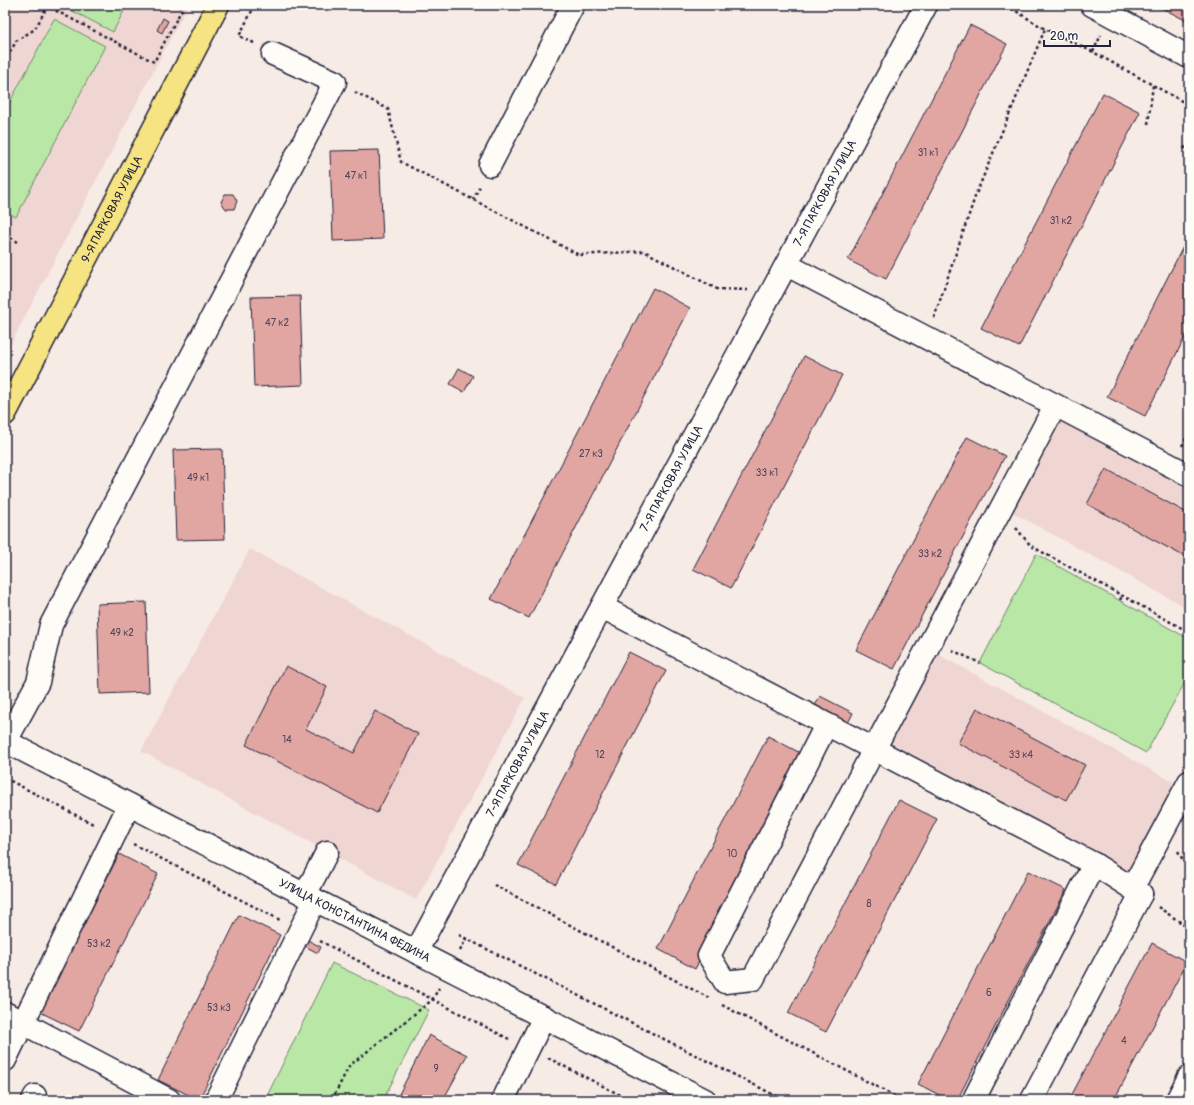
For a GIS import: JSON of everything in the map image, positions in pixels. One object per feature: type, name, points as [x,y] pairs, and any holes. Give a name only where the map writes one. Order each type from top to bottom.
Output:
[{"type":"main road","name":"9-Я ПАРКОВАЯ УЛИЦА","points":[[5,414],[218,5]]},
{"type":"street","points":[[490,165],[573,5]]},
{"type":"street","name":"7-Я ПАРКОВАЯ УЛИЦА","points":[[416,952],[926,5]]},
{"type":"street","points":[[1092,5],[1189,56]]},
{"type":"street","points":[[7,745],[38,682],[51,625],[335,82],[274,54]]},
{"type":"street","points":[[787,265],[1189,475]]},
{"type":"street","points":[[826,725],[709,956],[725,982],[752,979],[1055,406]]},
{"type":"street","points":[[602,607],[1094,864],[1141,894]]},
{"type":"street","name":"УЛИЦА КОНСТАНТИНА ФЕДИНА","points":[[7,745],[129,805],[705,1100]]},
{"type":"street","points":[[1141,894],[1134,884],[1189,782]]},
{"type":"street","points":[[5,1060],[14,1018],[129,805]]},
{"type":"street","points":[[216,1100],[310,898],[327,852]]},
{"type":"street","points":[[977,1100],[975,1097],[1094,864]]},
{"type":"street","points":[[1032,1100],[1141,894]]},
{"type":"street","points":[[14,1018],[169,1100]]},
{"type":"street","points":[[503,1100],[544,1018]]},
{"type":"street","points":[[1177,1100],[1189,1077]]},
{"type":"path","points":[[5,63],[16,41],[35,29],[47,5],[154,62],[184,5]]},
{"type":"path","points":[[239,36],[255,5]]},
{"type":"path","points":[[1006,5],[1045,29],[1093,52],[1189,105]]},
{"type":"path","points":[[933,323],[976,194],[1045,29]]},
{"type":"path","points":[[1093,52],[1103,32]]},
{"type":"path","points":[[335,82],[388,109],[401,162],[579,255],[644,251],[717,289],[773,290]]},
{"type":"path","points":[[1148,124],[1153,85]]},
{"type":"path","points":[[1184,149],[1189,141]]},
{"type":"path","points":[[5,235],[18,242]]},
{"type":"path","points":[[1179,451],[1189,433]]},
{"type":"path","points":[[1000,509],[1031,546],[1189,632]]},
{"type":"path","points":[[1120,600],[1122,596]]},
{"type":"path","points":[[931,640],[980,663]]},
{"type":"path","points":[[494,885],[712,1000]]},
{"type":"path","points":[[1141,894],[1189,928]]},
{"type":"path","points":[[459,935],[784,1100]]},
{"type":"path","points":[[332,1100],[349,1066],[432,1000]]},
{"type":"path","points":[[719,1004],[902,1100]]},
{"type":"shaded area","points":[[5,5],[188,5],[5,355]]},
{"type":"shaded area","points":[[1058,415],[1189,484],[1189,609],[1008,510]]},
{"type":"shaded area","points":[[250,549],[525,698],[416,900],[141,751]]},
{"type":"shaded area","points":[[934,652],[1179,785],[1130,873],[886,745]]},
{"type":"green space","points":[[61,5],[127,5],[113,32]]},
{"type":"green space","points":[[54,19],[105,46],[16,217],[5,211],[5,111]]},
{"type":"green space","points":[[1036,554],[1189,639],[1189,675],[1146,753],[980,663]]},
{"type":"green space","points":[[332,963],[429,1010],[383,1100],[265,1100]]},
{"type":"building","points":[[1156,5],[1189,5],[1189,22]]},
{"type":"building","points":[[163,18],[168,21],[162,33],[157,30]]},
{"type":"building","points":[[970,25],[1007,44],[886,279],[848,260]]},
{"type":"building","points":[[1103,93],[1140,112],[1019,347],[981,328]]},
{"type":"building","points":[[379,150],[383,239],[333,241],[330,151]]},
{"type":"building","points":[[225,194],[233,194],[237,201],[234,209],[226,209],[221,202]]},
{"type":"building","points":[[1189,235],[1189,329],[1145,416],[1107,397]]},
{"type":"building","points":[[653,288],[690,308],[529,618],[491,599]]},
{"type":"building","points":[[300,296],[303,385],[254,387],[251,297]]},
{"type":"building","points":[[804,356],[842,375],[731,588],[693,569]]},
{"type":"building","points":[[459,368],[473,376],[464,392],[450,384]]},
{"type":"building","points":[[967,437],[1005,456],[894,669],[856,650]]},
{"type":"building","points":[[222,449],[225,539],[176,540],[173,450]]},
{"type":"building","points":[[1106,469],[1189,514],[1189,559],[1087,504]]},
{"type":"building","points":[[146,602],[149,692],[100,694],[97,604]]},
{"type":"building","points":[[629,652],[666,671],[556,884],[518,865]]},
{"type":"building","points":[[286,666],[327,687],[306,729],[354,753],[375,711],[418,734],[377,813],[246,745]]},
{"type":"building","points":[[820,696],[853,713],[845,729],[812,711]]},
{"type":"building","points":[[977,708],[1085,765],[1066,800],[958,743]]},
{"type":"building","points":[[768,736],[806,756],[695,969],[658,949]]},
{"type":"building","points":[[899,800],[937,819],[826,1032],[788,1013]]},
{"type":"building","points":[[119,854],[158,874],[79,1031],[40,1012]]},
{"type":"building","points":[[1028,871],[1066,890],[957,1100],[949,1100],[918,1084]]},
{"type":"building","points":[[239,915],[280,935],[199,1100],[158,1080]]},
{"type":"building","points":[[300,936],[321,947],[318,953],[297,942]]},
{"type":"building","points":[[1152,943],[1187,962],[1114,1100],[1069,1100]]},
{"type":"building","points":[[429,1035],[467,1055],[443,1100],[396,1100]]}]
